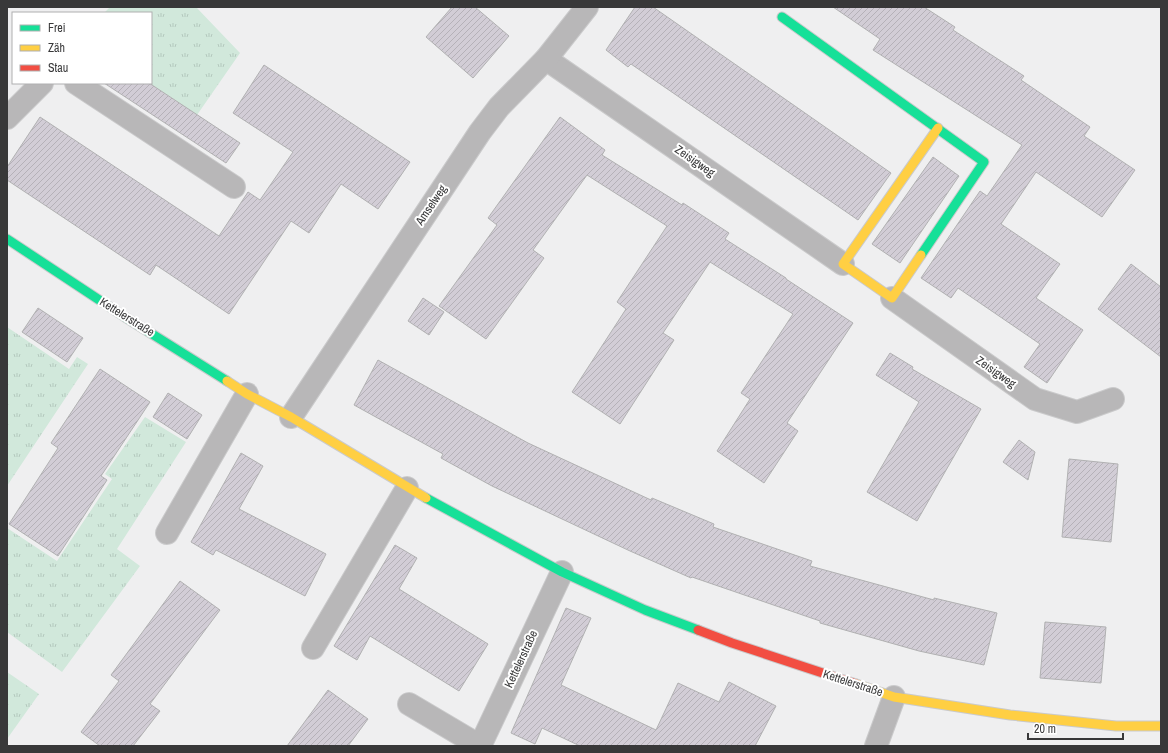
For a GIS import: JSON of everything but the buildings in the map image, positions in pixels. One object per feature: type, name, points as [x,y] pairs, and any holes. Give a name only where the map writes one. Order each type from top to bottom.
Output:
[{"type":"street","name":"Amselweg","points":[[291,416],[480,132],[499,107],[546,59],[587,7]]},
{"type":"street","points":[[782,17],[984,162],[892,298]]},
{"type":"street","name":"Zeisigweg","points":[[546,59],[892,298],[1035,400],[1077,412],[1113,399]]},
{"type":"street","points":[[7,118],[41,84]]},
{"type":"street","points":[[78,84],[234,187]]},
{"type":"street","points":[[843,264],[938,128]]},
{"type":"street","name":"Kettelerstraße","points":[[7,239],[247,394],[291,416],[407,488],[562,572],[645,610],[732,643],[894,697],[1018,716],[1116,726],[1161,726]]},
{"type":"street","points":[[167,533],[247,394]]},
{"type":"street","points":[[313,648],[407,488]]},
{"type":"street","name":"Kettelerstraße","points":[[409,704],[480,746],[562,572]]},
{"type":"street","points":[[876,746],[894,697]]},
{"type":"green space","points":[[110,7],[196,7],[240,53],[197,115],[150,84],[152,84],[152,12],[105,12]]},
{"type":"green space","points":[[7,327],[69,369],[77,357],[88,364],[7,486]]},
{"type":"green space","points":[[145,417],[186,442],[117,549],[140,566],[62,672],[7,632],[7,528],[57,561],[112,479],[105,474]]},
{"type":"green space","points":[[7,672],[39,694],[7,739]]},
{"type":"traffic: fast","points":[[782,17],[984,162],[921,255]]},
{"type":"traffic: fast","points":[[7,239],[125,317],[227,381]]},
{"type":"traffic: fast","points":[[426,498],[562,572],[645,610],[698,630]]},
{"type":"traffic: slow","points":[[921,255],[892,298],[843,264],[938,128]]},
{"type":"traffic: slow","points":[[227,381],[247,394],[291,417],[426,498]]},
{"type":"traffic: slow","points":[[856,684],[894,697],[1010,715],[1116,726],[1161,726]]},
{"type":"traffic: jam","points":[[698,630],[732,643],[856,684]]}]
